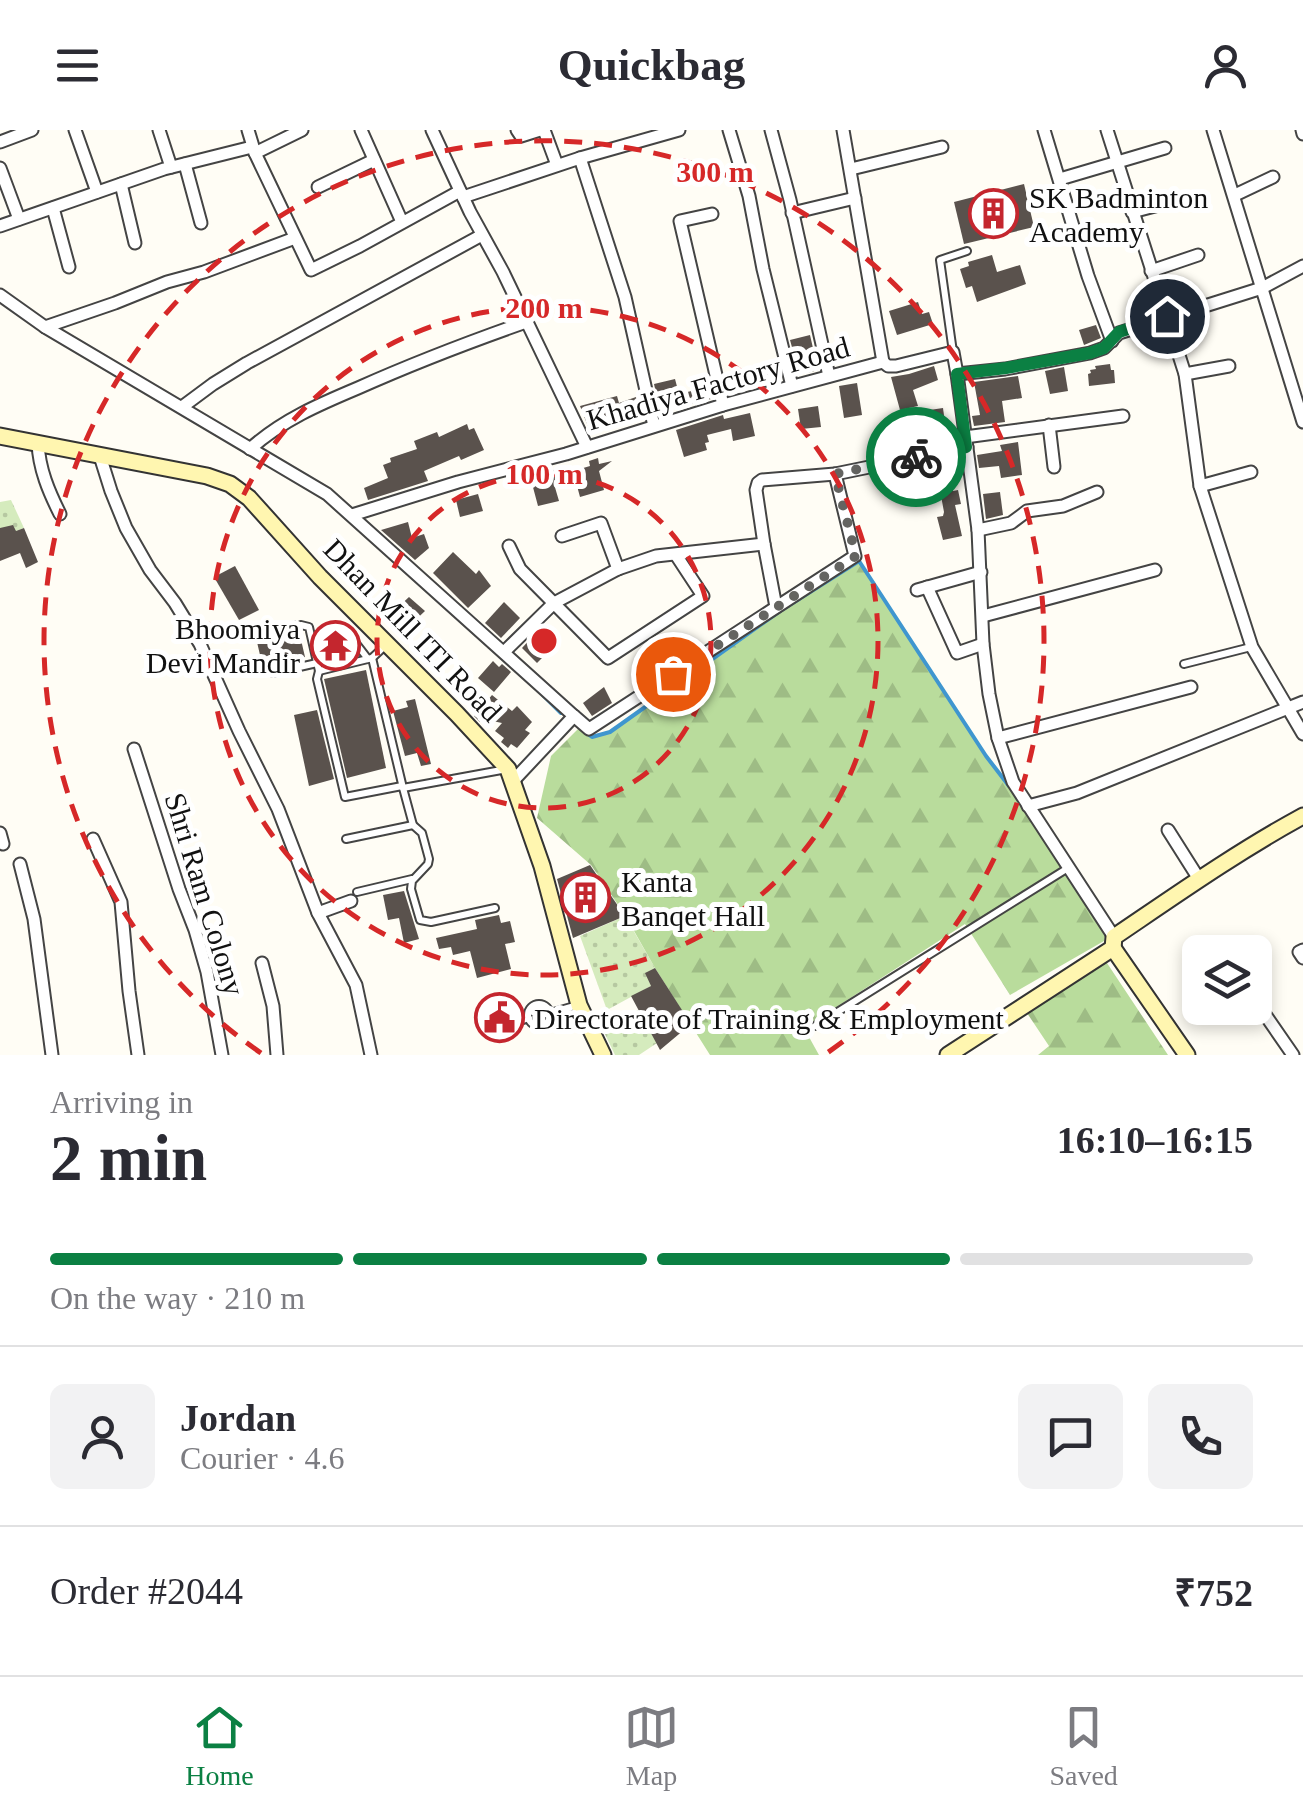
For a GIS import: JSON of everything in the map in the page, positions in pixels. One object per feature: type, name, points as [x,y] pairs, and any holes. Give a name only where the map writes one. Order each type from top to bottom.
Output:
[{"type":"street","points":[[0,142],[32,130]]},
{"type":"street","points":[[75,130],[97,192]]},
{"type":"street","points":[[159,130],[201,224]]},
{"type":"street","points":[[248,130],[311,270],[461,194],[679,130]]},
{"type":"street","points":[[0,226],[178,166],[254,150],[302,130]]},
{"type":"street","points":[[360,130],[402,222]]},
{"type":"street","points":[[432,130],[587,447]]},
{"type":"street","points":[[517,130],[522,136],[542,130],[558,165]]},
{"type":"street","points":[[729,130],[749,196],[792,386]]},
{"type":"street","points":[[771,130],[829,376]]},
{"type":"street","points":[[843,130],[883,362]]},
{"type":"street","points":[[1044,130],[1112,341]]},
{"type":"street","points":[[1107,130],[1185,374],[1200,486],[1252,646],[1303,734]]},
{"type":"street","points":[[1213,130],[1303,422]]},
{"type":"street","points":[[851,170],[942,147]]},
{"type":"street","points":[[1060,179],[1165,148]]},
{"type":"street","points":[[580,158],[624,297],[654,426]]},
{"type":"street","points":[[318,187],[374,160]]},
{"type":"street","points":[[0,169],[19,220]]},
{"type":"street","points":[[1235,195],[1274,177]]},
{"type":"street","points":[[121,184],[135,243]]},
{"type":"street","points":[[792,213],[855,198]]},
{"type":"street","points":[[1132,212],[1178,200]]},
{"type":"street","points":[[53,208],[69,267]]},
{"type":"street","points":[[712,214],[680,222],[723,405]]},
{"type":"street","points":[[182,407],[248,363],[482,235]]},
{"type":"street","points":[[45,327],[295,238]]},
{"type":"street","points":[[1151,271],[1198,255]]},
{"type":"street","points":[[957,374],[1090,353],[1104,348],[1119,332],[1262,288],[1303,266]]},
{"type":"street","points":[[0,296],[45,327],[316,487],[590,729],[856,556],[835,474]]},
{"type":"street","points":[[250,450],[267,434],[324,401],[394,370],[526,322]]},
{"type":"street","points":[[953,352],[978,530],[984,644],[998,738],[1013,782],[1187,1055]]},
{"type":"street","name":"Khadiya Factory Road","points":[[352,515],[792,386],[883,362],[896,366],[953,352]]},
{"type":"street","points":[[1185,374],[1229,366]]},
{"type":"street","points":[[776,607],[756,490],[762,480],[835,474],[1049,425],[1123,416]]},
{"type":"street","points":[[1049,425],[1054,467]]},
{"type":"street","name":"Dhan Mill ITI Road","points":[[0,436],[207,476],[230,484],[258,506],[320,577],[511,775],[542,866],[579,1005],[602,1055]]},
{"type":"street","points":[[38,444],[44,477],[60,514]]},
{"type":"street","points":[[100,456],[126,528],[200,644],[278,809],[318,913],[356,985],[371,1055]]},
{"type":"street","points":[[1200,486],[1251,472]]},
{"type":"street","points":[[978,530],[1011,524],[1027,512],[1062,506],[1097,492]]},
{"type":"street","points":[[562,536],[601,523],[618,569]]},
{"type":"street","points":[[504,652],[554,603],[618,569],[656,556],[764,544]]},
{"type":"street","points":[[510,546],[520,568],[608,658],[703,596],[676,555]]},
{"type":"street","points":[[983,616],[1155,570]]},
{"type":"street","points":[[981,572],[922,589],[957,653],[984,644]]},
{"type":"street","points":[[998,738],[1191,686]]},
{"type":"street","points":[[1028,806],[1077,792],[1303,702]]},
{"type":"street","points":[[511,775],[574,716]]},
{"type":"street","name":"Shri Ram Colony","points":[[134,749],[195,930],[222,1055]]},
{"type":"street","points":[[948,1055],[1113,943],[1199,879],[1303,816]]},
{"type":"street","points":[[1168,830],[1199,879]]},
{"type":"street","points":[[93,839],[121,902],[138,1055]]},
{"type":"street","points":[[20,864],[34,918],[52,1055]]},
{"type":"street","points":[[318,913],[354,896]]},
{"type":"street","points":[[1303,950],[1299,952],[1303,958]]},
{"type":"street","points":[[262,962],[273,1006],[278,1055]]},
{"type":"street","points":[[1272,1025],[1292,1055]]},
{"type":"lane","points":[[953,352],[940,260],[967,251]]},
{"type":"lane","points":[[301,625],[309,627],[318,667],[316,678],[345,798],[511,775]]},
{"type":"lane","points":[[348,632],[370,659],[413,825],[422,833],[429,859],[413,879],[354,896]]},
{"type":"lane","points":[[273,673],[370,659],[386,644]]},
{"type":"lane","points":[[1184,664],[1252,646]]},
{"type":"lane","points":[[346,839],[413,825]]},
{"type":"lane","points":[[815,1026],[1068,867]]},
{"type":"lane","points":[[413,879],[411,890],[420,920],[431,922],[495,908]]},
{"type":"lane","points":[[536,1005],[543,1005],[550,1013],[549,1020],[540,1026],[529,1018],[536,1005]]},
{"type":"lane","points":[[550,1013],[579,1005]]},
{"type":"lane","points":[[514,1023],[529,1018]]},
{"type":"green space","points":[[11,500],[24,528],[16,531],[0,528],[0,502]]},
{"type":"green space","points":[[859,561],[986,756],[1022,802],[1105,936],[1104,941],[1010,995],[965,924],[804,1028],[819,1055],[710,1055],[591,865],[537,818],[551,756],[579,728],[592,737],[610,732],[780,611]]},
{"type":"green space","points":[[625,916],[655,968],[646,973],[651,986],[607,1010],[580,936]]},
{"type":"green space","points":[[1105,960],[1168,1055],[1038,1055],[1049,1046],[1027,1013]]},
{"type":"green space","points":[[638,1010],[657,1043],[639,1055],[615,1055],[603,1030]]},
{"type":"building","name":"SK Badminton Academy","points":[[1024,184],[1034,227],[964,244],[954,202]]},
{"type":"building","points":[[992,255],[997,272],[1020,265],[1026,284],[977,302],[972,286],[966,288],[960,269],[969,266],[968,262]]},
{"type":"building","points":[[918,302],[922,314],[929,312],[933,324],[897,335],[889,311]]},
{"type":"building","points":[[1096,325],[1101,338],[1084,345],[1079,330]]},
{"type":"building","points":[[810,335],[818,370],[807,373],[806,367],[798,369],[790,340]]},
{"type":"building","points":[[776,361],[781,380],[757,386],[752,366]]},
{"type":"building","points":[[1110,364],[1115,383],[1089,386],[1090,370]]},
{"type":"building","points":[[934,366],[938,380],[913,390],[918,406],[900,410],[891,377]]},
{"type":"building","points":[[1064,367],[1068,391],[1050,394],[1045,371]]},
{"type":"building","points":[[1018,376],[1022,398],[1002,401],[1005,422],[974,426],[972,416],[980,415],[974,382]]},
{"type":"building","points":[[675,379],[679,394],[708,387],[711,399],[660,411],[654,384]]},
{"type":"building","points":[[857,383],[862,415],[844,418],[839,386]]},
{"type":"building","points":[[617,396],[619,403],[636,397],[642,417],[589,429],[580,406]]},
{"type":"building","points":[[818,406],[821,427],[801,429],[798,409]]},
{"type":"building","points":[[943,408],[945,423],[925,425],[923,411]]},
{"type":"building","points":[[750,413],[755,436],[733,441],[731,429],[707,435],[707,450],[684,457],[676,430],[723,415],[724,419]]},
{"type":"building","points":[[467,424],[469,430],[474,428],[484,450],[424,471],[428,481],[368,500],[364,488],[388,478],[383,465],[391,462],[390,458],[417,449],[414,441],[437,432],[439,437]]},
{"type":"building","points":[[1018,442],[1022,475],[1001,478],[999,466],[979,468],[977,455],[1002,451],[1000,445]]},
{"type":"building","points":[[598,458],[599,464],[612,461],[599,471],[604,490],[580,497],[573,471],[590,466],[589,461]]},
{"type":"building","points":[[949,460],[953,491],[958,490],[961,504],[955,505],[962,536],[943,540],[937,517],[944,512],[939,485],[920,487],[917,467]]},
{"type":"building","points":[[561,468],[565,481],[554,484],[559,501],[538,506],[530,476]]},
{"type":"building","points":[[1000,492],[1003,515],[986,519],[983,494]]},
{"type":"building","points":[[478,494],[483,511],[460,517],[456,500]]},
{"type":"building","points":[[408,522],[412,538],[424,534],[429,548],[415,560],[381,530]]},
{"type":"building","points":[[13,525],[16,531],[24,528],[38,562],[26,568],[20,553],[0,561],[0,528]]},
{"type":"building","points":[[453,552],[476,574],[479,570],[491,586],[468,608],[433,573]]},
{"type":"building","points":[[235,566],[259,610],[239,620],[214,577]]},
{"type":"building","points":[[409,597],[425,611],[408,627],[395,610]]},
{"type":"building","points":[[504,602],[520,618],[501,638],[485,623]]},
{"type":"building","points":[[296,620],[294,626],[299,631],[305,657],[263,668],[254,629]]},
{"type":"building","points":[[532,637],[548,652],[537,663],[522,648]]},
{"type":"building","points":[[493,661],[511,672],[494,692],[478,678]]},
{"type":"building","points":[[366,670],[386,768],[347,778],[324,679]]},
{"type":"building","points":[[604,687],[612,703],[592,716],[583,703]]},
{"type":"building","points":[[492,695],[512,711],[517,706],[532,722],[525,730],[530,733],[517,748],[511,744],[508,748],[501,742],[504,738],[495,731],[502,723],[483,719],[480,722],[474,716]]},
{"type":"building","points":[[415,699],[431,764],[421,766],[417,753],[405,756],[393,711],[408,707],[406,701]]},
{"type":"building","points":[[317,710],[334,779],[309,786],[294,715]]},
{"type":"building","name":"Kanta Banqet Hall","points":[[590,865],[625,916],[573,938],[557,879]]},
{"type":"building","points":[[404,891],[419,939],[404,943],[399,918],[388,920],[383,895]]},
{"type":"building","points":[[499,915],[501,923],[510,921],[515,942],[505,944],[511,969],[477,978],[470,951],[453,955],[451,947],[439,949],[436,938],[477,929],[475,920]]},
{"type":"building","points":[[655,968],[691,1024],[660,1050],[631,996],[651,986],[645,973]]},
{"type":"waterway","points":[[588,734],[592,737],[610,732],[780,611],[859,561],[1009,786]]},
{"type":"waterway","points":[[543,695],[561,713]]},
{"type":"way so far","points":[[673,674],[856,556],[835,474],[916,457]]},
{"type":"place","name":"SK Badminton Academy","points":[[994,214]]},
{"type":"place","name":"Bhoomiya Devi Mandir","points":[[335,645]]},
{"type":"place","name":"Kanta Banqet Hall","points":[[586,898]]},
{"type":"place","name":"Directorate of Training & Employment","points":[[499,1018]]},
{"type":"route","points":[[916,457],[966,447],[957,374],[1090,353],[1104,348],[1119,332],[1167,316]]}]
